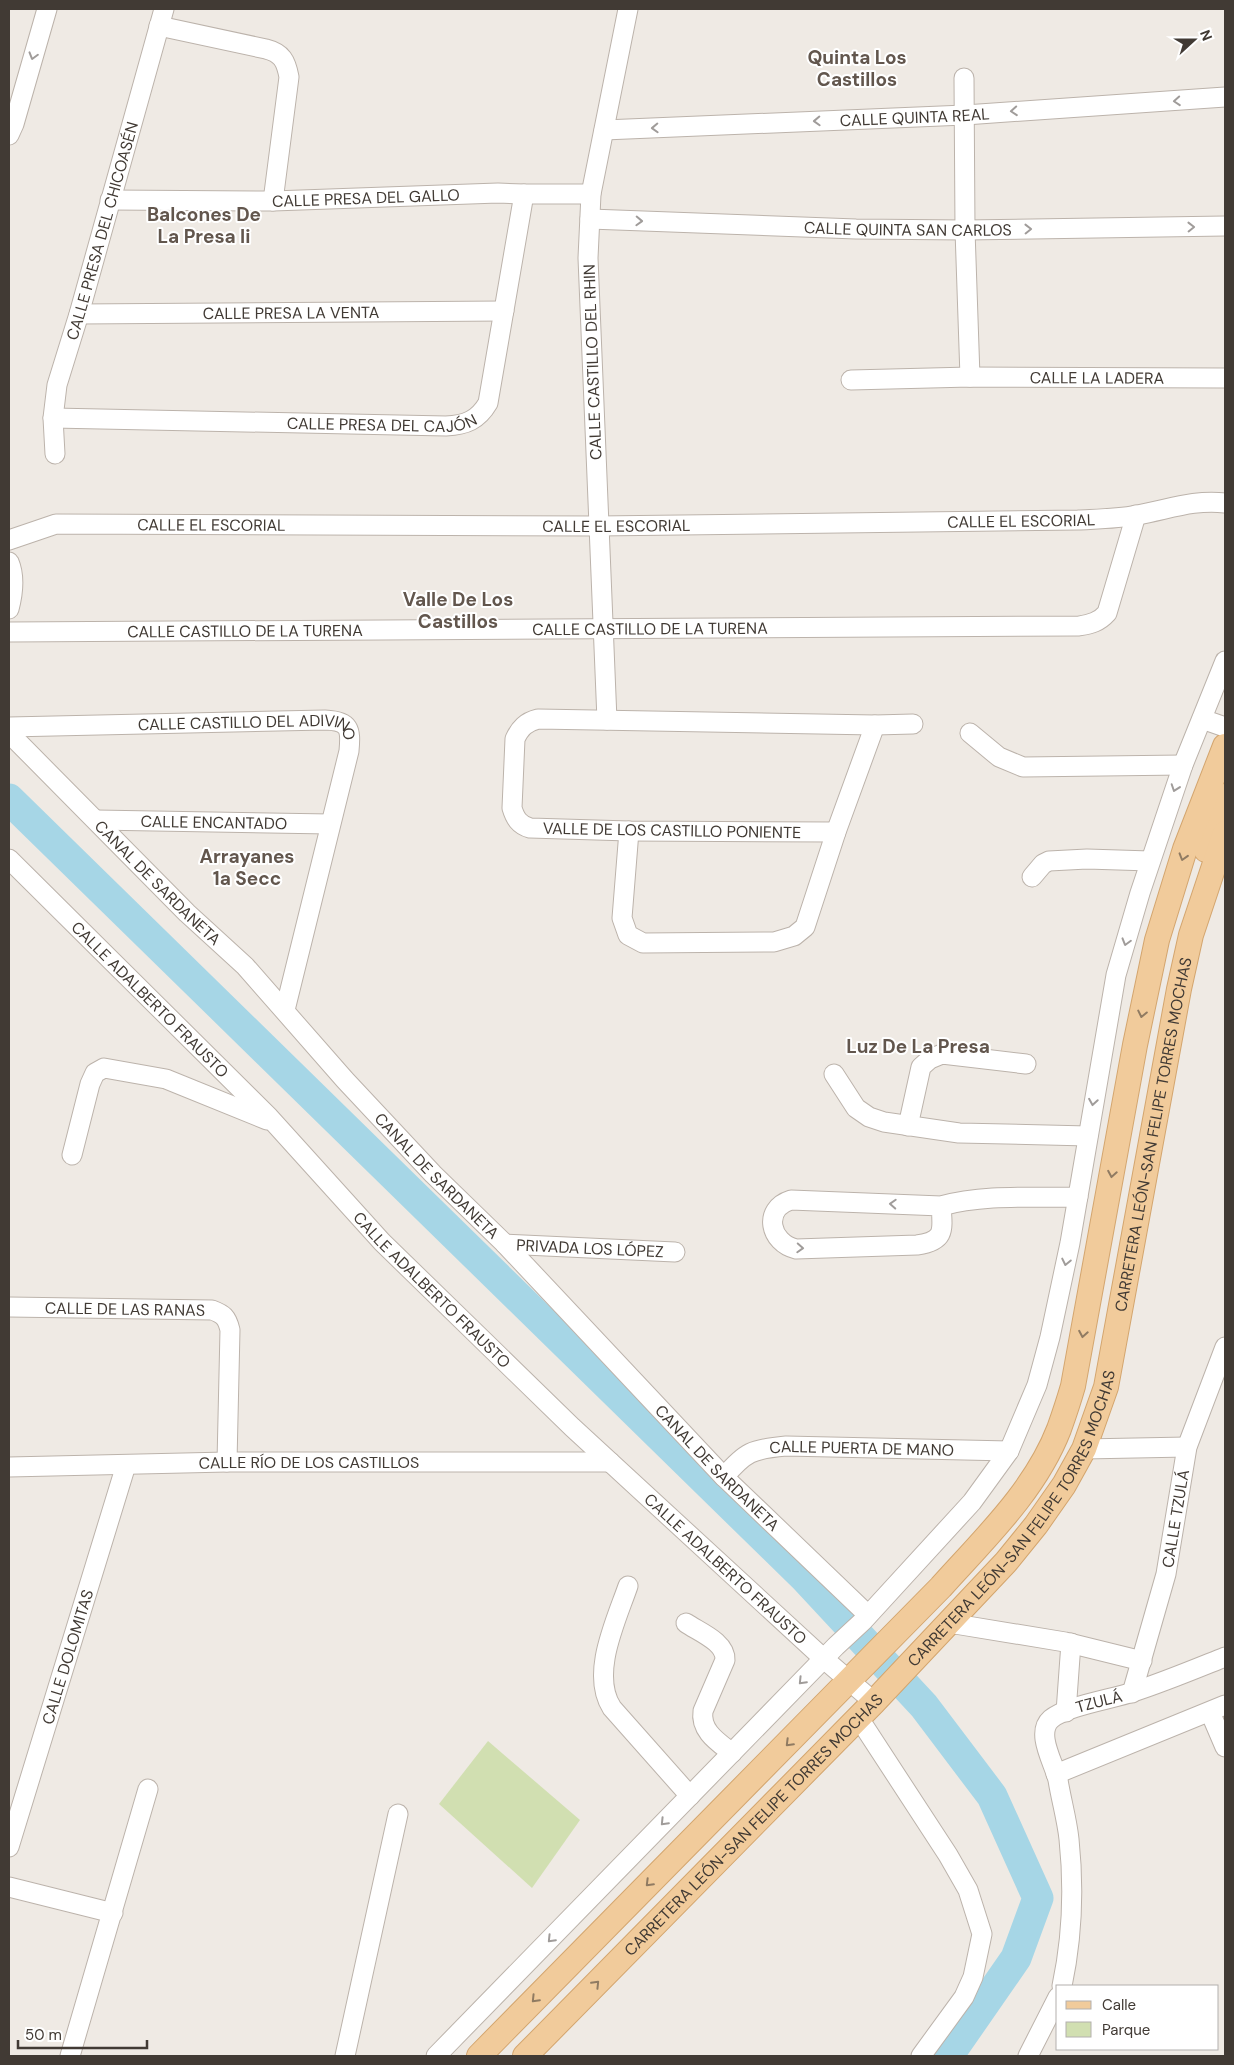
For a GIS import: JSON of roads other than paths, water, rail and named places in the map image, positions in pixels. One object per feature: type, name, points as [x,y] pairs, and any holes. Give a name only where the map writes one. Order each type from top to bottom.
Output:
[{"type":"main road","points":[[479,2056],[941,1587],[1006,1515],[1038,1468],[1058,1430],[1075,1377],[1135,1045],[1158,940],[1185,848],[1225,746]]},
{"type":"main road","points":[[1191,935],[1190,916],[1195,886],[1225,796]]},
{"type":"main road","name":"CARRETERA LEÓN-SAN FELIPE TORRES MOCHAS","points":[[525,2056],[949,1624],[1006,1562],[1036,1525],[1064,1485],[1084,1449],[1106,1387],[1166,1057],[1191,935],[1225,833]]},
{"type":"street","points":[[9,135],[14,124],[47,9]]},
{"type":"street","name":"CALLE CASTILLO DEL RHIN","points":[[607,720],[588,258],[591,194],[628,9]]},
{"type":"street","points":[[161,17],[277,52],[284,59],[289,77],[273,201]]},
{"type":"street","name":"CALLE PRESA DEL CHICOASÉN","points":[[55,454],[53,418],[57,385],[79,314],[161,17]]},
{"type":"street","points":[[964,78],[965,230],[970,377]]},
{"type":"street","name":"CALLE QUINTA REAL","points":[[604,130],[965,115],[1225,97]]},
{"type":"street","name":"CALLE PRESA DEL GALLO","points":[[110,200],[273,201],[498,192],[591,194]]},
{"type":"street","name":"CALLE PRESA DEL CAJÓN","points":[[53,418],[461,426],[478,417],[488,403],[524,194]]},
{"type":"street","name":"CALLE QUINTA SAN CARLOS","points":[[590,219],[965,230],[1225,226]]},
{"type":"street","name":"CALLE PRESA LA VENTA","points":[[79,314],[504,311]]},
{"type":"street","name":"CALLE LA LADERA","points":[[851,380],[970,377],[1225,378]]},
{"type":"street","name":"CALLE EL ESCORIAL","points":[[9,540],[56,524],[598,526],[1078,520],[1136,515],[1188,503],[1208,501],[1225,503]]},
{"type":"street","name":"CALLE CASTILLO DE LA TURENA","points":[[9,632],[1079,626],[1092,624],[1107,613],[1136,515]]},
{"type":"street","points":[[9,562],[12,568],[13,594],[9,609]]},
{"type":"street","points":[[436,2056],[865,1618],[972,1502],[1009,1450],[1042,1369],[1070,1243],[1116,975],[1150,861],[1183,765],[1225,661]]},
{"type":"street","points":[[1202,718],[1225,728]]},
{"type":"street","name":"VALLE DE LOS CASTILLO PONIENTE","points":[[836,832],[629,831],[524,827],[518,821],[512,808],[514,748],[519,731],[525,724],[538,719],[874,725],[913,724]]},
{"type":"street","name":"CALLE CASTILLO DEL ADIVINO","points":[[9,727],[338,720],[346,724],[351,733],[349,751],[285,1010]]},
{"type":"street","points":[[629,831],[622,918],[628,936],[643,943],[774,942],[784,940],[800,932],[805,927],[874,725]]},
{"type":"street","name":"CANAL DE SARDANETA","points":[[9,733],[187,913],[246,966],[352,1088],[433,1174],[505,1244],[724,1477],[865,1618]]},
{"type":"street","points":[[970,733],[999,757],[1023,767],[1183,765]]},
{"type":"street","name":"CALLE ENCANTADO","points":[[96,820],[330,824]]},
{"type":"street","name":"CALLE ADALBERTO FRAUSTO","points":[[9,859],[144,991],[275,1124],[382,1242],[516,1374],[610,1462],[830,1652],[855,1676],[968,1890],[982,1934],[973,1978],[964,1997],[921,2056]]},
{"type":"street","points":[[1032,877],[1043,864],[1049,861],[1087,859],[1150,861]]},
{"type":"street","points":[[908,1126],[921,1067],[930,1059],[942,1054],[1026,1064]]},
{"type":"street","points":[[72,1155],[90,1084],[96,1073],[104,1068],[166,1079],[275,1124]]},
{"type":"street","points":[[834,1074],[856,1108],[869,1117],[884,1122],[959,1133],[1088,1136]]},
{"type":"street","points":[[941,1206],[941,1235],[934,1241],[917,1245],[796,1249],[782,1244],[776,1236],[773,1227],[772,1216],[776,1207],[783,1202],[791,1200],[941,1206],[986,1199],[1078,1197]]},
{"type":"street","name":"PRIVADA LOS LÓPEZ","points":[[505,1244],[675,1252]]},
{"type":"street","name":"CALLE DE LAS RANAS","points":[[9,1307],[212,1310],[223,1314],[228,1320],[230,1330],[227,1462]]},
{"type":"street","name":"CALLE TZULÁ","points":[[1132,1693],[1166,1574],[1188,1447],[1225,1347]]},
{"type":"street","name":"CALLE PUERTA DE MANO","points":[[724,1477],[739,1459],[751,1452],[786,1446],[1009,1450]]},
{"type":"street","points":[[1084,1449],[1188,1447]]},
{"type":"street","name":"CALLE RÍO DE LOS CASTILLOS","points":[[9,1467],[126,1466],[227,1462],[610,1462]]},
{"type":"street","name":"CALLE DOLOMITAS","points":[[9,1847],[126,1466]]},
{"type":"street","points":[[628,1586],[608,1647],[602,1674],[606,1699],[618,1716],[690,1796]]},
{"type":"street","points":[[686,1623],[721,1646],[725,1653],[725,1660],[703,1711],[702,1719],[705,1729],[732,1753]]},
{"type":"street","points":[[949,1624],[1071,1644],[1142,1660]]},
{"type":"street","points":[[1066,1712],[1071,1644]]},
{"type":"street","name":"TZULÁ","points":[[1056,1774],[1045,1740],[1045,1726],[1051,1719],[1066,1712],[1132,1693],[1225,1657]]},
{"type":"street","points":[[1062,1985],[1068,1959],[1071,1906],[1069,1839],[1056,1774],[1218,1709],[1225,1747]]},
{"type":"street","points":[[70,2056],[148,1789]]},
{"type":"street","points":[[345,2056],[398,1814]]},
{"type":"street","points":[[9,1887],[112,1913]]},
{"type":"street","points":[[1028,2056],[1056,2001]]},
{"type":"waterway","points":[[9,799],[805,1578],[924,1706],[992,1796],[1038,1898],[1016,1958],[948,2056]]},
{"type":"district","name":"Quinta Los Castillos","points":[[857,68]]},
{"type":"district","name":"Balcones De La Presa Ii","points":[[204,225]]},
{"type":"district","name":"Valle De Los Castillos","points":[[458,610]]},
{"type":"district","name":"Arrayanes 1a Secc","points":[[247,867]]},
{"type":"district","name":"Luz De La Presa","points":[[918,1046]]}]
